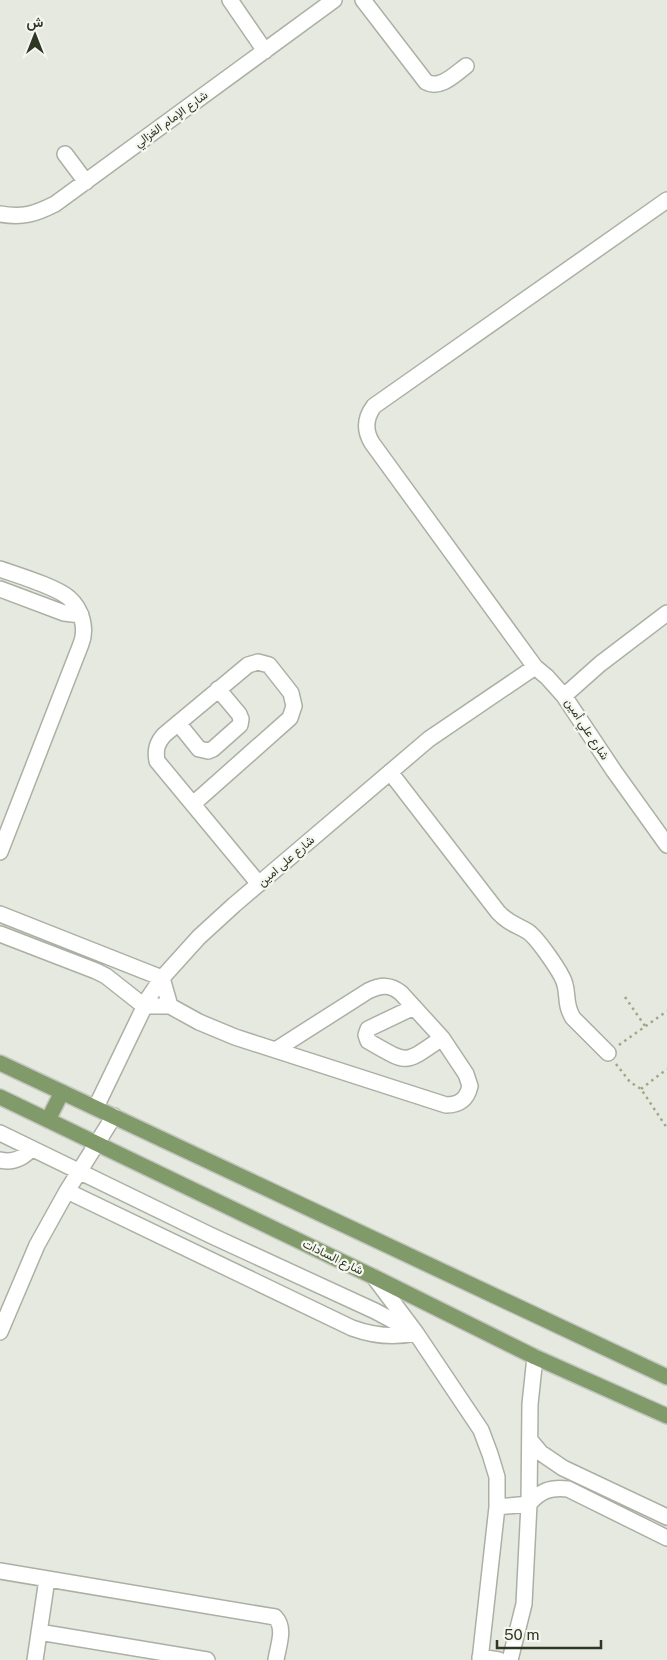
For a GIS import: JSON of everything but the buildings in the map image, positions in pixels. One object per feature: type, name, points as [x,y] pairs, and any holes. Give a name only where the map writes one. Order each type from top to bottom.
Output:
[{"type":"main road","points":[[0,1063],[667,1377]]},
{"type":"main road","points":[[48,1120],[62,1092]]},
{"type":"main road","name":"شارع السادات","points":[[0,1097],[374,1277],[535,1357],[667,1416]]},
{"type":"street","points":[[230,0],[265,50]]},
{"type":"street","name":"شارع الإمام الغزالي","points":[[0,214],[14,217],[36,214],[55,204],[334,0]]},
{"type":"street","points":[[363,0],[430,85],[441,84],[466,66]]},
{"type":"street","points":[[65,154],[86,182]]},
{"type":"street","points":[[564,696],[535,667],[372,443],[366,428],[366,420],[374,406],[667,200]]},
{"type":"street","points":[[0,569],[64,594],[74,603],[84,626],[83,638],[0,852]]},
{"type":"street","points":[[0,588],[64,613],[80,615]]},
{"type":"street","name":"شارع علي أمين","points":[[667,613],[600,664],[564,696],[614,771],[667,845]]},
{"type":"street","points":[[193,804],[290,718],[294,706],[292,693],[268,664],[264,662],[248,664],[159,740],[156,754],[157,761],[259,884]]},
{"type":"street","name":"شارع على امين","points":[[96,1107],[144,1006],[162,978],[199,937],[429,739],[535,667]]},
{"type":"street","points":[[178,723],[199,749],[204,750],[213,749],[237,729],[241,719],[239,714],[218,689]]},
{"type":"street","points":[[390,772],[498,912],[511,924],[528,931],[534,936],[563,978],[566,986],[566,1003],[572,1018],[608,1053]]},
{"type":"street","points":[[0,914],[162,978],[170,1006]]},
{"type":"street","points":[[0,934],[96,971],[106,976],[144,1006],[170,1006],[199,1022],[234,1037],[277,1049],[446,1105],[453,1105],[465,1099],[470,1086],[469,1080],[442,1038],[394,987],[376,988],[277,1049]]},
{"type":"street","points":[[414,1007],[368,1029],[366,1035],[368,1041],[398,1058],[404,1059],[416,1056],[442,1038]]},
{"type":"street","points":[[0,1332],[37,1245],[78,1172],[114,1116]]},
{"type":"street","points":[[0,1133],[224,1242],[375,1311],[416,1333]]},
{"type":"street","points":[[0,1160],[17,1160],[31,1149]]},
{"type":"street","points":[[67,1191],[352,1328],[373,1335],[384,1336],[416,1333]]},
{"type":"street","points":[[374,1277],[416,1333],[481,1430],[490,1454],[496,1477],[497,1507],[480,1658],[499,1660]]},
{"type":"street","points":[[510,1660],[524,1604],[529,1504],[530,1404],[535,1357]]},
{"type":"street","points":[[530,1440],[541,1453],[563,1468],[667,1517]]},
{"type":"street","points":[[497,1507],[529,1504],[545,1490],[556,1487],[568,1489],[667,1538]]},
{"type":"street","points":[[0,1571],[275,1616],[280,1621],[281,1628],[276,1660]]},
{"type":"street","points":[[35,1660],[47,1579]]},
{"type":"street","points":[[39,1632],[183,1658],[207,1660]]},
{"type":"path","points":[[625,996],[645,1026]]},
{"type":"path","points":[[667,1011],[608,1053],[630,1082],[641,1090],[667,1128]]},
{"type":"path","points":[[641,1090],[667,1070]]}]
